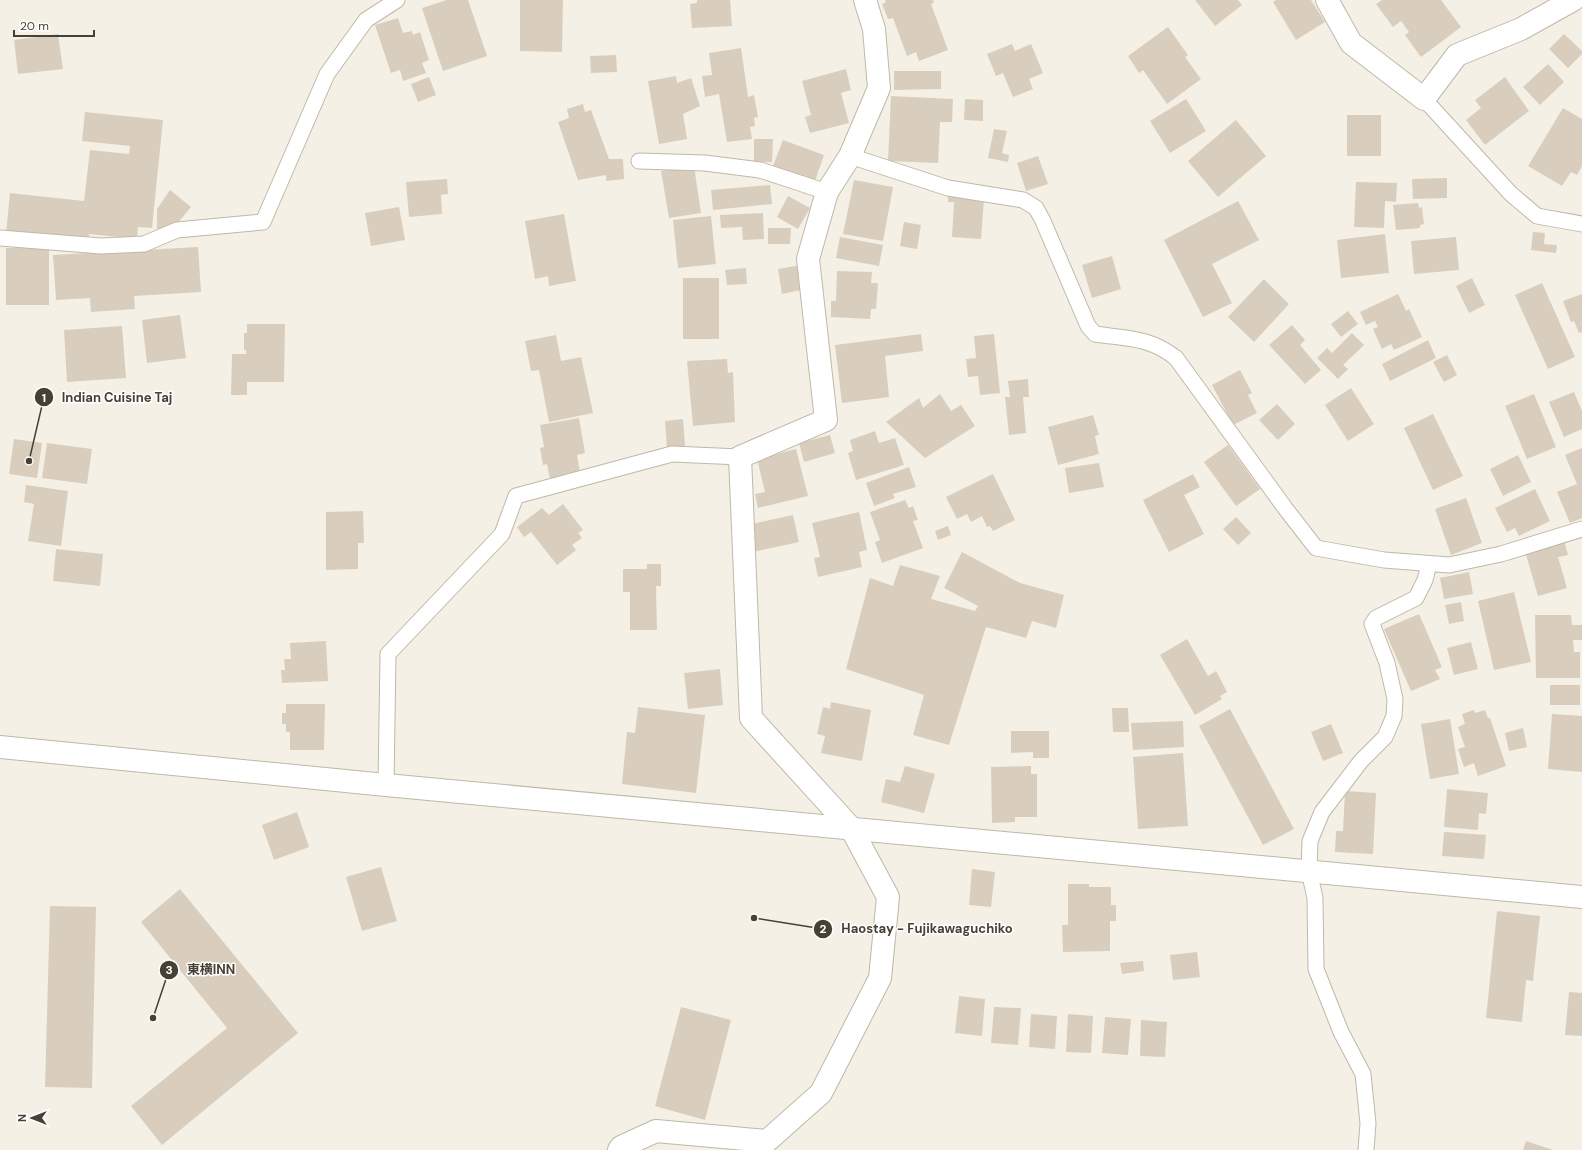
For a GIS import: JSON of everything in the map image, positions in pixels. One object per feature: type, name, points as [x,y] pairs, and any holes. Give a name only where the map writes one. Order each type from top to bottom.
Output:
[{"type":"street","points":[[618,1150],[621,1147],[656,1131],[767,1140],[821,1093],[880,978],[888,897],[851,828],[751,718],[740,457],[826,420],[808,259],[827,192],[850,156],[879,88],[874,29],[865,0]]},
{"type":"street","points":[[1327,0],[1350,43],[1424,99],[1457,55],[1521,29],[1573,0]]},
{"type":"street","points":[[0,747],[386,785],[1582,897]]},
{"type":"lane","points":[[0,238],[101,246],[144,244],[177,230],[263,222],[327,74],[366,20],[397,0]]},
{"type":"lane","points":[[1424,99],[1511,194],[1537,216],[1582,224]]},
{"type":"lane","points":[[850,156],[948,188],[1023,200],[1036,208],[1088,326],[1095,334],[1142,340],[1166,350],[1176,358],[1284,508],[1316,548],[1384,560],[1449,566],[1501,554],[1582,529]]},
{"type":"lane","points":[[639,161],[705,163],[760,170],[827,192]]},
{"type":"lane","points":[[386,785],[388,654],[502,534],[516,496],[672,454],[740,457]]},
{"type":"lane","points":[[1366,1150],[1368,1124],[1363,1074],[1341,1032],[1316,969],[1315,898],[1309,872],[1310,841],[1322,812],[1361,761],[1385,737],[1394,716],[1395,699],[1387,663],[1372,624],[1376,618],[1416,598],[1425,580],[1429,564]]},
{"type":"building","points":[[447,0],[468,0],[487,56],[443,71],[422,8]]},
{"type":"building","points":[[520,0],[563,0],[562,52],[520,51]]},
{"type":"building","points":[[697,0],[730,0],[732,26],[692,28],[690,4],[697,3]]},
{"type":"building","points":[[885,0],[933,0],[934,3],[931,4],[948,50],[919,61],[916,52],[907,56],[893,18],[888,19],[882,4],[886,2]]},
{"type":"building","points":[[1195,0],[1238,0],[1242,5],[1215,26]]},
{"type":"building","points":[[1276,0],[1311,0],[1325,22],[1296,40],[1273,2]]},
{"type":"building","points":[[1382,0],[1441,0],[1461,27],[1421,57],[1405,35],[1409,32],[1401,21],[1393,27],[1376,4]]},
{"type":"building","points":[[398,18],[403,33],[412,31],[413,35],[420,32],[429,60],[422,63],[426,73],[403,81],[400,70],[391,73],[375,25]]},
{"type":"building","points":[[1168,27],[1188,55],[1185,57],[1201,79],[1167,104],[1143,70],[1139,73],[1128,56]]},
{"type":"building","points":[[58,34],[63,69],[18,74],[14,40]]},
{"type":"building","points":[[1564,34],[1582,51],[1582,54],[1568,68],[1549,49]]},
{"type":"building","points":[[1012,44],[1015,51],[1031,44],[1043,73],[1029,79],[1033,89],[1013,97],[1003,73],[996,76],[987,54]]},
{"type":"building","points":[[741,48],[748,97],[754,95],[758,117],[754,118],[755,126],[750,127],[752,139],[727,142],[719,94],[705,97],[702,76],[712,75],[709,53]]},
{"type":"building","points":[[616,55],[617,72],[591,73],[590,56]]},
{"type":"building","points":[[1548,64],[1564,82],[1540,105],[1523,87]]},
{"type":"building","points":[[846,69],[851,90],[841,93],[849,123],[810,133],[805,117],[811,115],[802,81]]},
{"type":"building","points":[[894,71],[941,71],[941,89],[894,90]]},
{"type":"building","points":[[676,76],[677,83],[691,78],[700,106],[683,114],[687,139],[659,144],[648,81]]},
{"type":"building","points":[[429,77],[436,95],[418,102],[411,84]]},
{"type":"building","points":[[1505,77],[1529,111],[1485,145],[1466,120],[1481,108],[1475,100]]},
{"type":"building","points":[[891,96],[953,99],[952,122],[940,122],[938,163],[888,161]]},
{"type":"building","points":[[965,99],[983,100],[983,121],[964,120]]},
{"type":"building","points":[[1186,99],[1206,131],[1170,153],[1150,121]]},
{"type":"building","points":[[583,104],[585,112],[591,110],[609,159],[623,159],[624,179],[606,181],[606,175],[578,180],[558,122],[569,118],[567,109]]},
{"type":"building","points":[[1563,108],[1582,119],[1582,166],[1577,175],[1571,172],[1562,186],[1528,166]]},
{"type":"building","points":[[85,112],[163,120],[152,228],[138,227],[137,239],[89,234],[88,241],[6,233],[10,193],[84,201],[90,150],[129,154],[130,146],[82,141]]},
{"type":"building","points":[[1347,115],[1381,115],[1381,156],[1347,156]]},
{"type":"building","points":[[1236,120],[1266,156],[1218,197],[1188,161]]},
{"type":"building","points":[[994,129],[1007,131],[1002,153],[1009,155],[1008,162],[988,158]]},
{"type":"building","points":[[754,139],[773,139],[772,162],[754,162]]},
{"type":"building","points":[[783,140],[824,155],[815,181],[773,166]]},
{"type":"building","points":[[1038,156],[1048,184],[1026,191],[1017,163]]},
{"type":"building","points":[[694,166],[701,213],[669,218],[661,171]]},
{"type":"building","points":[[1447,178],[1447,198],[1413,199],[1412,179]]},
{"type":"building","points":[[447,179],[448,194],[441,195],[442,214],[409,217],[406,182]]},
{"type":"building","points":[[854,180],[893,187],[883,241],[843,234]]},
{"type":"building","points":[[1356,182],[1397,183],[1396,202],[1385,201],[1384,228],[1354,227]]},
{"type":"building","points":[[770,185],[772,204],[713,210],[711,190]]},
{"type":"building","points":[[170,190],[191,207],[176,225],[157,229],[157,209]]},
{"type":"building","points":[[948,195],[984,198],[981,239],[952,237],[954,202],[948,202]]},
{"type":"building","points":[[788,196],[810,208],[798,229],[777,217]]},
{"type":"building","points":[[1238,201],[1259,240],[1212,264],[1232,303],[1203,317],[1164,240]]},
{"type":"building","points":[[1418,203],[1419,208],[1422,207],[1424,224],[1420,225],[1420,228],[1396,230],[1393,205]]},
{"type":"building","points":[[399,207],[405,240],[371,246],[365,213]]},
{"type":"building","points":[[763,213],[764,239],[743,240],[742,227],[721,228],[720,215]]},
{"type":"building","points":[[564,214],[576,281],[549,286],[548,276],[535,279],[525,221]]},
{"type":"building","points":[[711,216],[716,264],[678,268],[673,220]]},
{"type":"building","points":[[904,222],[921,225],[917,249],[900,246]]},
{"type":"building","points":[[768,228],[791,228],[790,244],[768,244]]},
{"type":"building","points":[[1533,232],[1545,233],[1544,244],[1557,245],[1556,253],[1531,250]]},
{"type":"building","points":[[1385,234],[1389,273],[1341,278],[1337,240]]},
{"type":"building","points":[[840,237],[883,245],[879,266],[836,258]]},
{"type":"building","points":[[1456,237],[1459,270],[1414,274],[1411,241]]},
{"type":"building","points":[[198,247],[201,292],[134,296],[135,309],[91,312],[90,298],[56,300],[53,255]]},
{"type":"building","points":[[6,248],[49,248],[49,305],[6,305]]},
{"type":"building","points":[[1112,256],[1121,289],[1092,298],[1082,265]]},
{"type":"building","points":[[801,265],[805,289],[782,294],[778,269]]},
{"type":"building","points":[[746,268],[747,284],[727,285],[725,270]]},
{"type":"building","points":[[837,271],[872,272],[871,283],[878,283],[876,309],[871,309],[870,319],[831,317],[831,301],[836,301]]},
{"type":"building","points":[[683,278],[719,278],[719,339],[683,339]]},
{"type":"building","points":[[1472,278],[1485,305],[1469,313],[1456,286]]},
{"type":"building","points":[[1264,279],[1289,304],[1254,342],[1228,317]]},
{"type":"building","points":[[1542,283],[1575,357],[1548,369],[1515,295]]},
{"type":"building","points":[[1398,294],[1406,311],[1409,309],[1422,337],[1394,350],[1391,344],[1382,349],[1373,329],[1378,327],[1375,321],[1366,325],[1360,312]]},
{"type":"building","points":[[1582,294],[1582,332],[1579,333],[1574,321],[1571,322],[1563,301]]},
{"type":"building","points":[[1348,311],[1358,324],[1341,337],[1331,324]]},
{"type":"building","points":[[180,315],[186,358],[147,363],[142,320]]},
{"type":"building","points":[[247,324],[285,324],[284,382],[247,382],[247,395],[231,395],[232,354],[246,354],[246,350],[244,350],[244,333],[247,333]]},
{"type":"building","points":[[1292,325],[1305,340],[1300,345],[1321,370],[1305,384],[1269,345]]},
{"type":"building","points":[[122,326],[126,378],[67,382],[64,330]]},
{"type":"building","points":[[1352,333],[1364,345],[1343,365],[1348,369],[1338,379],[1317,358],[1327,348],[1332,353]]},
{"type":"building","points":[[921,334],[923,351],[885,356],[889,397],[842,403],[835,345]]},
{"type":"building","points":[[994,334],[1000,393],[980,395],[978,376],[968,377],[966,359],[976,358],[974,336]]},
{"type":"building","points":[[556,335],[561,361],[581,357],[593,413],[549,422],[539,370],[531,371],[525,341]]},
{"type":"building","points":[[1428,340],[1436,358],[1390,381],[1382,364]]},
{"type":"building","points":[[1447,355],[1457,375],[1444,382],[1433,362]]},
{"type":"building","points":[[727,359],[728,373],[733,372],[735,422],[693,426],[687,361]]},
{"type":"building","points":[[1240,370],[1252,393],[1248,395],[1257,413],[1233,425],[1212,385]]},
{"type":"building","points":[[1028,379],[1029,397],[1023,397],[1026,433],[1009,435],[1005,397],[1010,397],[1008,381]]},
{"type":"building","points":[[1351,388],[1374,424],[1348,441],[1325,405]]},
{"type":"building","points":[[1574,392],[1582,411],[1582,429],[1564,437],[1549,402]]},
{"type":"building","points":[[940,394],[951,411],[961,405],[975,426],[925,458],[886,422],[919,398],[923,408]]},
{"type":"building","points":[[1534,394],[1556,447],[1527,459],[1505,406]]},
{"type":"building","points":[[1277,404],[1295,424],[1278,440],[1259,420]]},
{"type":"building","points":[[1433,414],[1463,476],[1433,490],[1404,428]]},
{"type":"building","points":[[1093,415],[1099,435],[1095,436],[1099,454],[1058,465],[1048,427]]},
{"type":"building","points":[[579,418],[585,453],[577,455],[580,473],[550,479],[547,464],[543,465],[540,448],[544,447],[540,425]]},
{"type":"building","points":[[683,419],[685,446],[667,448],[665,421]]},
{"type":"building","points":[[875,431],[879,443],[895,438],[904,465],[856,480],[848,453],[853,451],[850,440]]},
{"type":"building","points":[[830,435],[835,453],[804,462],[799,443]]},
{"type":"building","points":[[14,439],[42,443],[37,478],[9,474]]},
{"type":"building","points":[[47,443],[92,449],[87,484],[42,478]]},
{"type":"building","points":[[1228,445],[1260,489],[1236,506],[1204,462]]},
{"type":"building","points":[[1582,448],[1582,518],[1570,523],[1557,492],[1577,484],[1565,455]]},
{"type":"building","points":[[796,449],[808,496],[758,508],[755,494],[765,492],[757,459]]},
{"type":"building","points":[[1518,455],[1531,482],[1503,496],[1490,469]]},
{"type":"building","points":[[1099,463],[1104,487],[1069,493],[1065,468]]},
{"type":"building","points":[[909,467],[916,487],[893,494],[895,498],[874,506],[866,483]]},
{"type":"building","points":[[993,474],[1015,520],[993,531],[990,526],[987,527],[982,516],[971,522],[967,514],[957,519],[946,497]]},
{"type":"building","points":[[1193,474],[1200,487],[1184,495],[1204,534],[1169,552],[1143,500]]},
{"type":"building","points":[[26,485],[68,491],[61,546],[28,541],[34,504],[24,502]]},
{"type":"building","points":[[1535,489],[1550,521],[1519,536],[1515,528],[1507,532],[1495,508]]},
{"type":"building","points":[[1466,498],[1482,543],[1451,555],[1435,509]]},
{"type":"building","points":[[905,500],[909,508],[913,506],[918,520],[913,521],[923,548],[882,563],[875,542],[880,540],[870,512]]},
{"type":"building","points":[[563,504],[583,530],[578,533],[582,538],[572,545],[576,550],[557,565],[531,532],[524,537],[517,527],[542,508],[549,515]]},
{"type":"building","points":[[363,511],[364,543],[358,543],[358,569],[326,570],[326,512]]},
{"type":"building","points":[[859,512],[867,550],[859,552],[862,567],[818,577],[814,558],[820,557],[812,523]]},
{"type":"building","points":[[793,515],[799,542],[753,552],[752,524]]},
{"type":"building","points":[[1236,517],[1251,533],[1238,545],[1223,529]]},
{"type":"building","points":[[948,526],[951,535],[938,540],[935,531]]},
{"type":"building","points":[[1564,540],[1568,555],[1558,557],[1567,588],[1538,596],[1525,551]]},
{"type":"building","points":[[56,549],[103,554],[100,586],[53,581]]},
{"type":"building","points":[[962,552],[1020,583],[1064,595],[1056,628],[1032,621],[1026,638],[986,627],[949,745],[913,735],[924,695],[846,669],[870,578],[893,586],[900,565],[940,576],[931,599],[975,611],[978,606],[944,588]]},
{"type":"building","points":[[647,564],[661,564],[661,586],[656,586],[657,630],[630,630],[630,592],[623,592],[623,569],[647,569]]},
{"type":"building","points":[[1469,572],[1473,594],[1444,599],[1440,578]]},
{"type":"building","points":[[1514,592],[1531,662],[1494,670],[1478,601]]},
{"type":"building","points":[[1461,602],[1464,621],[1449,624],[1445,605]]},
{"type":"building","points":[[1419,614],[1442,667],[1435,670],[1440,679],[1411,691],[1384,629]]},
{"type":"building","points":[[1535,615],[1571,615],[1572,625],[1582,625],[1582,640],[1573,640],[1574,652],[1580,652],[1580,678],[1536,678]]},
{"type":"building","points":[[1187,639],[1208,676],[1216,671],[1227,692],[1220,696],[1222,699],[1195,715],[1160,655]]},
{"type":"building","points":[[326,641],[328,681],[282,683],[281,670],[285,670],[284,659],[291,659],[290,643]]},
{"type":"building","points":[[1471,642],[1478,669],[1454,675],[1447,648]]},
{"type":"building","points":[[720,669],[723,705],[688,709],[684,673]]},
{"type":"building","points":[[1550,685],[1580,685],[1580,705],[1550,705]]},
{"type":"building","points":[[831,702],[871,710],[862,761],[821,753],[825,736],[817,734],[823,707],[830,709]]},
{"type":"building","points":[[286,704],[325,704],[324,750],[290,750],[290,732],[286,732],[286,724],[282,724],[282,713],[286,713]]},
{"type":"building","points":[[638,707],[705,715],[696,793],[622,784],[627,732],[635,733]]},
{"type":"building","points":[[1112,708],[1128,708],[1129,732],[1113,732]]},
{"type":"building","points":[[1230,709],[1294,829],[1263,845],[1199,726]]},
{"type":"building","points":[[1474,710],[1475,713],[1485,710],[1488,718],[1490,718],[1506,766],[1478,776],[1474,763],[1464,767],[1458,749],[1465,747],[1458,727],[1465,724],[1462,714]]},
{"type":"building","points":[[1552,714],[1582,716],[1582,772],[1548,769]]},
{"type":"building","points":[[1450,719],[1459,774],[1430,779],[1421,724]]},
{"type":"building","points":[[1183,721],[1184,747],[1133,750],[1131,723]]},
{"type":"building","points":[[1331,724],[1343,753],[1323,761],[1311,732]]},
{"type":"building","points":[[1523,728],[1527,747],[1509,751],[1505,733]]},
{"type":"building","points":[[1011,731],[1049,731],[1049,758],[1033,758],[1033,752],[1011,753]]},
{"type":"building","points":[[1183,753],[1188,826],[1138,829],[1133,757]]},
{"type":"building","points":[[905,766],[935,774],[924,813],[881,802],[886,779],[900,782]]},
{"type":"building","points":[[1031,766],[1031,774],[1037,774],[1037,817],[1015,817],[1015,822],[992,823],[991,767]]},
{"type":"building","points":[[1447,789],[1488,793],[1486,814],[1479,813],[1478,830],[1444,827]]},
{"type":"building","points":[[1345,791],[1376,793],[1373,854],[1335,852],[1336,831],[1343,831]]},
{"type":"building","points":[[297,812],[309,847],[274,860],[262,825]]},
{"type":"building","points":[[1444,832],[1486,835],[1484,859],[1442,856]]},
{"type":"building","points":[[381,867],[397,921],[362,931],[346,877]]},
{"type":"building","points":[[972,869],[995,872],[991,907],[969,905]]},
{"type":"building","points":[[1068,884],[1089,884],[1089,887],[1111,887],[1111,905],[1116,905],[1116,921],[1110,921],[1110,951],[1063,952],[1062,925],[1068,925]]},
{"type":"building","points":[[180,889],[298,1033],[162,1145],[131,1106],[227,1028],[141,922]]},
{"type":"building","points":[[50,906],[96,907],[92,1088],[45,1087]]},
{"type":"building","points":[[1497,911],[1540,916],[1533,981],[1526,980],[1522,1022],[1486,1018]]},
{"type":"building","points":[[1197,952],[1200,977],[1173,980],[1170,955]]},
{"type":"building","points":[[1143,961],[1144,971],[1122,974],[1120,963]]},
{"type":"building","points":[[1569,992],[1582,993],[1582,1036],[1565,1035]]},
{"type":"building","points":[[959,996],[985,999],[982,1036],[955,1033]]},
{"type":"building","points":[[681,1007],[731,1020],[705,1120],[655,1106]]},
{"type":"building","points":[[994,1007],[1021,1008],[1018,1045],[991,1043]]},
{"type":"building","points":[[1031,1014],[1057,1016],[1055,1049],[1029,1047]]},
{"type":"building","points":[[1068,1014],[1093,1016],[1091,1053],[1066,1052]]},
{"type":"building","points":[[1105,1017],[1131,1019],[1128,1055],[1102,1053]]},
{"type":"building","points":[[1141,1020],[1167,1022],[1165,1057],[1140,1056]]},
{"type":"building","points":[[1526,1141],[1553,1150],[1523,1150]]},
{"type":"place","name":"Indian Cuisine Taj","points":[[29,461]]},
{"type":"place","name":"Haostay - Fujikawaguchiko","points":[[754,918]]},
{"type":"place","name":"東横INN","points":[[153,1018]]}]
